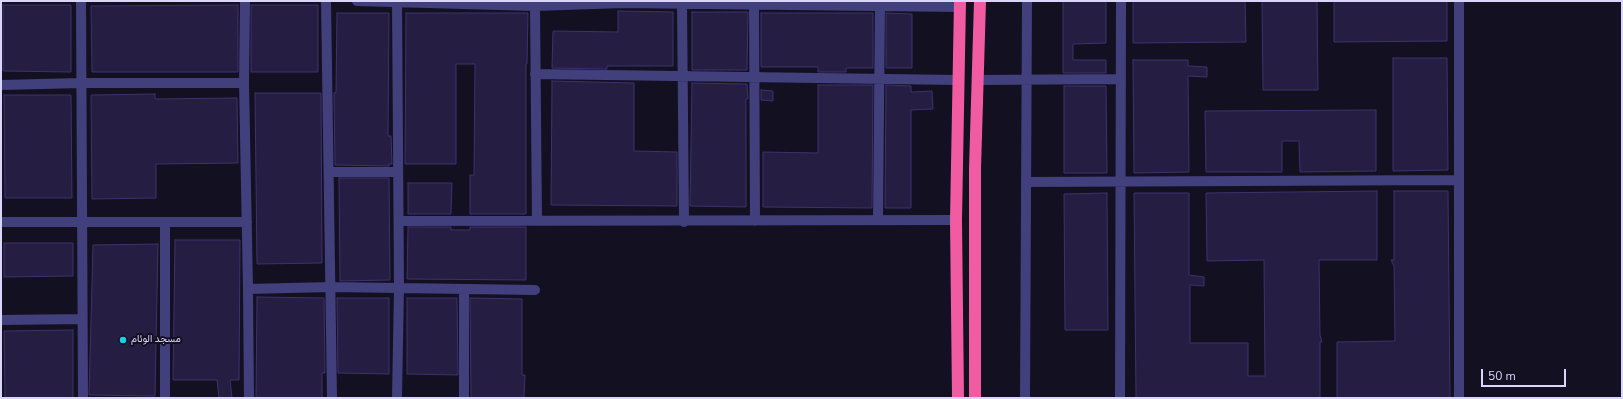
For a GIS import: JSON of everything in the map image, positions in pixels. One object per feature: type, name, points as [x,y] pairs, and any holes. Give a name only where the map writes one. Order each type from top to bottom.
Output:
[{"type":"highway","points":[[976,398],[976,169],[980,1]]},
{"type":"highway","points":[[958,398],[956,220],[960,4]]},
{"type":"street","points":[[81,1],[83,398]]},
{"type":"street","points":[[245,1],[244,83],[249,398]]},
{"type":"street","points":[[326,1],[332,398]]},
{"type":"street","points":[[357,1],[535,6],[623,2],[960,4]]},
{"type":"street","points":[[1025,398],[1027,1]]},
{"type":"street","points":[[1120,398],[1121,1]]},
{"type":"street","points":[[1459,1],[1459,398]]},
{"type":"street","points":[[397,2],[399,288],[397,398]]},
{"type":"street","points":[[684,222],[682,76],[686,3]]},
{"type":"street","points":[[754,3],[755,221]]},
{"type":"street","points":[[878,220],[880,4]]},
{"type":"street","points":[[535,6],[537,221]]},
{"type":"street","points":[[535,74],[958,80]]},
{"type":"street","points":[[978,80],[1121,79]]},
{"type":"street","points":[[1,85],[81,83],[244,83]]},
{"type":"street","points":[[329,172],[398,172]]},
{"type":"street","points":[[1026,182],[1459,180]]},
{"type":"street","points":[[398,221],[684,222],[956,220]]},
{"type":"street","points":[[1,222],[247,222]]},
{"type":"street","points":[[165,222],[165,398]]},
{"type":"street","points":[[248,289],[331,287],[535,290]]},
{"type":"street","points":[[464,289],[464,398]]},
{"type":"street","points":[[1,320],[82,319]]},
{"type":"building","points":[[1063,1],[1106,1],[1106,43],[1073,44],[1073,60],[1106,60],[1106,73],[1063,73]]},
{"type":"building","points":[[1133,1],[1245,1],[1246,42],[1133,43]]},
{"type":"building","points":[[1262,1],[1317,1],[1318,90],[1263,90]]},
{"type":"building","points":[[1334,1],[1447,1],[1447,41],[1334,42]]},
{"type":"building","points":[[3,5],[71,5],[71,72],[3,71]]},
{"type":"building","points":[[238,5],[238,72],[92,72],[91,6]]},
{"type":"building","points":[[251,5],[318,5],[318,72],[251,72]]},
{"type":"building","points":[[618,11],[673,12],[673,66],[607,66],[607,69],[552,68],[553,31],[618,32]]},
{"type":"building","points":[[692,12],[748,12],[747,70],[692,70]]},
{"type":"building","points":[[337,13],[389,13],[388,136],[391,136],[392,164],[389,164],[389,166],[335,165],[334,93],[336,92]]},
{"type":"building","points":[[406,13],[528,13],[526,64],[526,214],[470,214],[470,175],[474,175],[475,64],[456,64],[456,164],[405,164]]},
{"type":"building","points":[[761,13],[873,13],[873,68],[846,68],[846,72],[818,72],[818,67],[761,67]]},
{"type":"building","points":[[886,13],[912,14],[912,68],[886,68]]},
{"type":"building","points":[[1393,58],[1447,58],[1448,170],[1393,171]]},
{"type":"building","points":[[1133,60],[1188,60],[1188,66],[1207,67],[1207,77],[1188,76],[1189,172],[1134,173]]},
{"type":"building","points":[[552,81],[634,83],[634,151],[677,152],[677,206],[551,205]]},
{"type":"building","points":[[692,83],[747,84],[746,207],[690,206]]},
{"type":"building","points":[[818,85],[873,85],[872,208],[763,207],[763,152],[818,153]]},
{"type":"building","points":[[886,85],[911,86],[911,92],[932,91],[933,109],[911,110],[911,208],[885,208]]},
{"type":"building","points":[[1064,86],[1106,86],[1107,173],[1064,173]]},
{"type":"building","points":[[761,90],[773,91],[773,101],[761,100]]},
{"type":"building","points":[[255,93],[321,93],[322,263],[257,264]]},
{"type":"building","points":[[155,94],[155,99],[237,98],[238,163],[156,164],[156,198],[92,199],[91,95]]},
{"type":"building","points":[[4,95],[71,95],[72,198],[5,198]]},
{"type":"building","points":[[1376,110],[1376,171],[1300,172],[1299,141],[1282,141],[1282,172],[1206,172],[1205,111]]},
{"type":"building","points":[[339,178],[389,178],[390,280],[340,281]]},
{"type":"building","points":[[408,183],[452,183],[451,214],[408,214]]},
{"type":"building","points":[[1377,191],[1377,260],[1319,260],[1320,335],[1322,342],[1320,342],[1320,398],[1136,398],[1134,193],[1189,193],[1189,275],[1204,277],[1204,286],[1190,285],[1190,343],[1248,343],[1248,376],[1265,376],[1264,260],[1207,261],[1206,193]]},
{"type":"building","points":[[1394,191],[1448,191],[1450,398],[1337,398],[1337,342],[1395,341],[1394,266],[1391,260],[1394,260]]},
{"type":"building","points":[[1107,193],[1108,330],[1065,330],[1064,194]]},
{"type":"building","points":[[408,227],[451,227],[451,230],[470,230],[470,227],[526,227],[526,280],[407,279]]},
{"type":"building","points":[[175,240],[240,240],[239,380],[230,380],[232,398],[219,398],[217,380],[173,380]]},
{"type":"building","points":[[4,243],[73,243],[73,276],[4,277]]},
{"type":"building","name":"مسجد الوئام","points":[[158,244],[155,396],[89,395],[93,245]]},
{"type":"building","points":[[257,297],[324,298],[325,373],[322,373],[322,398],[256,398]]},
{"type":"building","points":[[337,298],[389,298],[389,374],[338,373]]},
{"type":"building","points":[[407,298],[457,298],[458,375],[407,374]]},
{"type":"building","points":[[470,298],[522,299],[522,375],[525,375],[524,398],[471,398]]},
{"type":"building","points":[[73,330],[73,398],[5,398],[4,331]]},
{"type":"place","name":"مسجد الوئام","points":[[123,340]]}]
